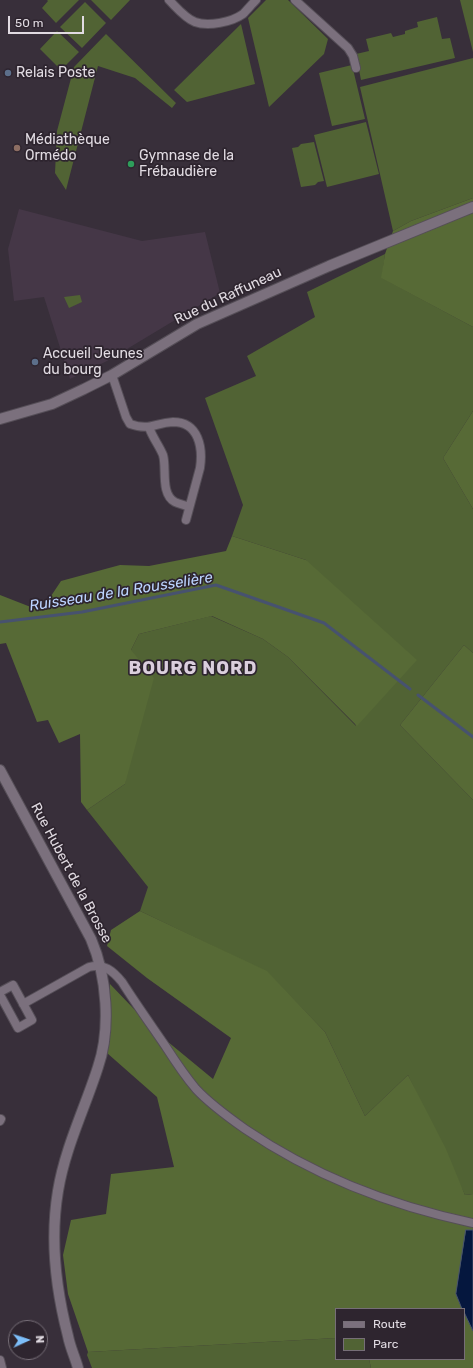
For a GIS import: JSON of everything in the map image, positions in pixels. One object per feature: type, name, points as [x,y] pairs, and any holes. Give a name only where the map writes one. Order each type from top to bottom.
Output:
[{"type":"street","points":[[169,0],[184,15],[196,22],[207,24],[223,22],[235,18],[242,14],[256,0]]},
{"type":"street","points":[[295,0],[348,48],[353,56],[356,68]]},
{"type":"street","name":"Rue du Raffuneau","points":[[0,419],[52,404],[112,376],[197,324],[324,268],[473,207]]},
{"type":"street","points":[[112,376],[126,418],[130,424],[144,428],[174,422],[183,424],[196,434],[201,451],[201,460],[186,520]]},
{"type":"street","points":[[149,427],[152,436],[162,454],[166,472],[166,489],[170,498],[175,502],[189,507]]},
{"type":"street","name":"Rue Hubert de la Brosse","points":[[0,770],[91,939],[98,955],[105,999],[103,1048],[99,1066],[76,1127],[63,1169],[55,1211],[56,1268],[60,1298],[68,1337],[78,1368]]},
{"type":"street","points":[[23,1004],[89,967],[107,967],[122,982],[180,1068],[196,1089],[231,1119],[267,1144],[331,1178],[390,1201],[473,1223]]},
{"type":"street","points":[[13,985],[23,1004],[32,1020],[18,1028],[0,994],[13,985]]},
{"type":"street","points":[[0,1360],[2,1368]]},
{"type":"shaded area","points":[[19,209],[142,241],[205,232],[220,293],[107,361],[70,379],[44,297],[14,301],[8,249]]},
{"type":"green space","points":[[47,0],[79,0],[56,23],[42,8],[48,1]]},
{"type":"green space","points":[[91,0],[130,0],[111,20]]},
{"type":"green space","points":[[266,0],[288,0],[328,39],[324,54],[269,107],[248,18]]},
{"type":"green space","points":[[460,0],[473,0],[473,52]]},
{"type":"green space","points":[[85,2],[106,23],[82,48],[60,27]]},
{"type":"green space","points":[[437,17],[442,39],[450,38],[455,58],[361,80],[356,54],[369,51],[366,39],[391,33],[393,37],[405,34],[405,31],[418,27],[417,22]]},
{"type":"green space","points":[[241,24],[255,84],[187,102],[174,90]]},
{"type":"green space","points":[[57,31],[79,52],[61,70],[40,49]]},
{"type":"green space","points":[[106,34],[176,103],[172,108],[135,78],[98,66],[66,190],[55,173],[57,131],[74,67]]},
{"type":"green space","points":[[473,58],[473,198],[411,221],[393,231],[360,87]]},
{"type":"green space","points":[[352,65],[365,119],[332,126],[319,73]]},
{"type":"green space","points":[[366,122],[379,174],[327,187],[314,135]]},
{"type":"green space","points":[[314,142],[324,181],[318,182],[315,185],[301,187],[292,148],[298,147],[301,144]]},
{"type":"green space","points":[[473,198],[473,327],[381,278],[385,254],[393,231],[411,221]]},
{"type":"green space","points":[[385,254],[382,278],[473,327],[473,411],[443,458],[473,509],[473,653],[464,645],[400,725],[473,800],[473,1194],[465,1195],[408,1075],[365,1116],[325,1032],[267,972],[140,911],[148,887],[87,810],[125,784],[131,650],[139,634],[211,616],[263,639],[288,657],[356,726],[306,560],[232,536],[243,505],[205,398],[256,376],[247,356],[315,317],[307,292]]},
{"type":"green space","points":[[80,295],[82,302],[69,308],[64,297]]},
{"type":"green space","points":[[473,411],[473,509],[443,458]]},
{"type":"green space","points":[[232,536],[306,560],[417,660],[357,726],[288,657],[263,639],[212,616],[139,634],[131,650],[154,678],[125,784],[87,810],[81,802],[80,734],[59,743],[48,720],[37,722],[6,643],[0,644],[0,595],[41,611],[61,581],[120,565],[149,566],[226,551]]},
{"type":"green space","points":[[464,645],[473,653],[473,800],[400,725]]},
{"type":"green space","points":[[140,911],[267,971],[325,1032],[365,1116],[408,1075],[446,1149],[465,1195],[473,1194],[473,1230],[467,1230],[456,1294],[462,1308],[335,1308],[335,1338],[88,1352],[68,1294],[63,1255],[71,1220],[106,1214],[111,1174],[174,1167],[157,1097],[107,1053],[110,984],[156,1032],[213,1079],[231,1038],[147,978],[107,946],[111,930]]},
{"type":"green space","points":[[465,1314],[473,1331],[473,1368],[371,1368],[369,1360],[465,1360]]},
{"type":"green space","points":[[335,1338],[335,1360],[369,1360],[371,1368],[92,1368],[87,1355],[88,1352]]},
{"type":"water","points":[[466,1230],[473,1230],[473,1331],[465,1314],[465,1308],[462,1308],[456,1294]]},
{"type":"waterway","name":"Ruisseau de la Rousselière","points":[[0,622],[82,612],[216,585],[324,623],[410,689]]},
{"type":"waterway","points":[[418,695],[473,737]]},
{"type":"place","name":"Relais Poste","points":[[8,73]]},
{"type":"place","name":"Médiathèque Ormédo","points":[[17,148]]},
{"type":"place","name":"Gymnase de la Frébaudière","points":[[131,164]]},
{"type":"place","name":"Accueil Jeunes du bourg","points":[[35,362]]},
{"type":"district","name":"BOURG NORD","points":[[193,669]]}]
